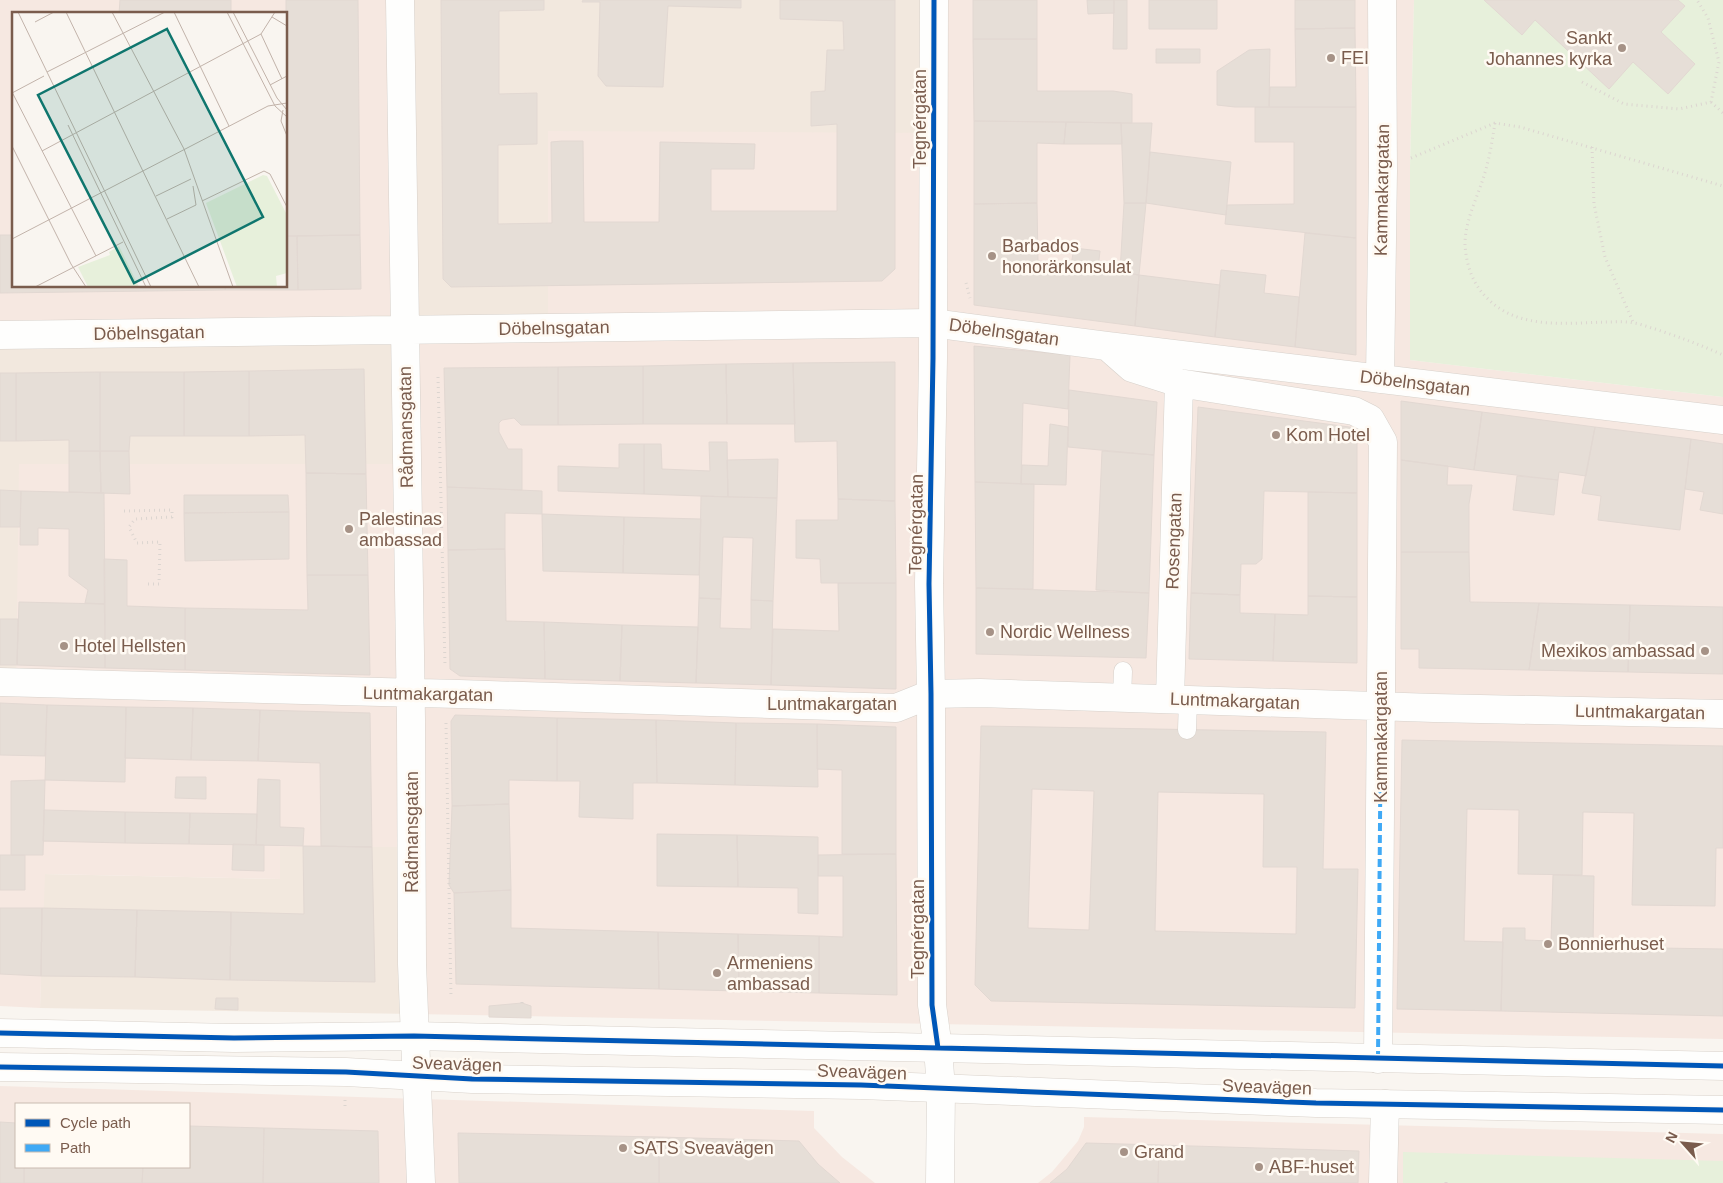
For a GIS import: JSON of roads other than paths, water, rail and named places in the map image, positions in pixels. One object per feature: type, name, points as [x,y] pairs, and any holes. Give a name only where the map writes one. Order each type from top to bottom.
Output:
[{"type":"street","name":"Rådmansgatan","points":[[400,0],[411,693],[412,964],[422,1183]]},
{"type":"street","name":"Tegnérgatan","points":[[934,0],[929,584],[932,1006],[941,1089],[940,1183]]},
{"type":"street","name":"Kammakargatan","points":[[1380,379],[1383,170],[1382,0]]},
{"type":"street","name":"Döbelnsgatan","points":[[0,335],[932,323],[1107,346],[1723,420]]},
{"type":"street","name":"Döbelnsgatan","points":[[1107,346],[1132,368],[1179,384],[1354,411],[1370,419]]},
{"type":"street","name":"Rosengatan","points":[[1179,384],[1179,700]]},
{"type":"street","name":"Kammakargatan","points":[[1370,419],[1383,442],[1378,1059]]},
{"type":"street","name":"Luntmakargatan","points":[[0,682],[896,708],[931,694],[990,693],[1381,706],[1723,714]]},
{"type":"street","name":"Sveavägen","points":[[0,1033],[234,1038],[414,1036],[1723,1066]]},
{"type":"street","name":"Sveavägen","points":[[0,1067],[336,1072],[472,1079],[851,1084],[941,1089],[1385,1104],[1723,1110]]},
{"type":"street","points":[[1383,1183],[1385,1104]]},
{"type":"lane","points":[[1122,698],[1123,671]]},
{"type":"lane","points":[[1179,700],[1187,730]]},
{"type":"place","name":"Sankt Johannes kyrka","points":[[1622,48]]},
{"type":"place","name":"FEI","points":[[1331,58]]},
{"type":"place","name":"Barbados honorärkonsulat","points":[[992,256]]},
{"type":"place","name":"Kom Hotel","points":[[1276,435]]},
{"type":"place","name":"Palestinas ambassad","points":[[349,529]]},
{"type":"place","name":"Nordic Wellness","points":[[990,632]]},
{"type":"place","name":"Hotel Hellsten","points":[[64,646]]},
{"type":"place","name":"Mexikos ambassad","points":[[1705,651]]},
{"type":"place","name":"Bonnierhuset","points":[[1548,944]]},
{"type":"place","name":"Armeniens ambassad","points":[[717,973]]},
{"type":"place","name":"SATS Sveavägen","points":[[623,1148]]},
{"type":"place","name":"Grand","points":[[1124,1152]]},
{"type":"place","name":"ABF-huset","points":[[1259,1167]]}]
